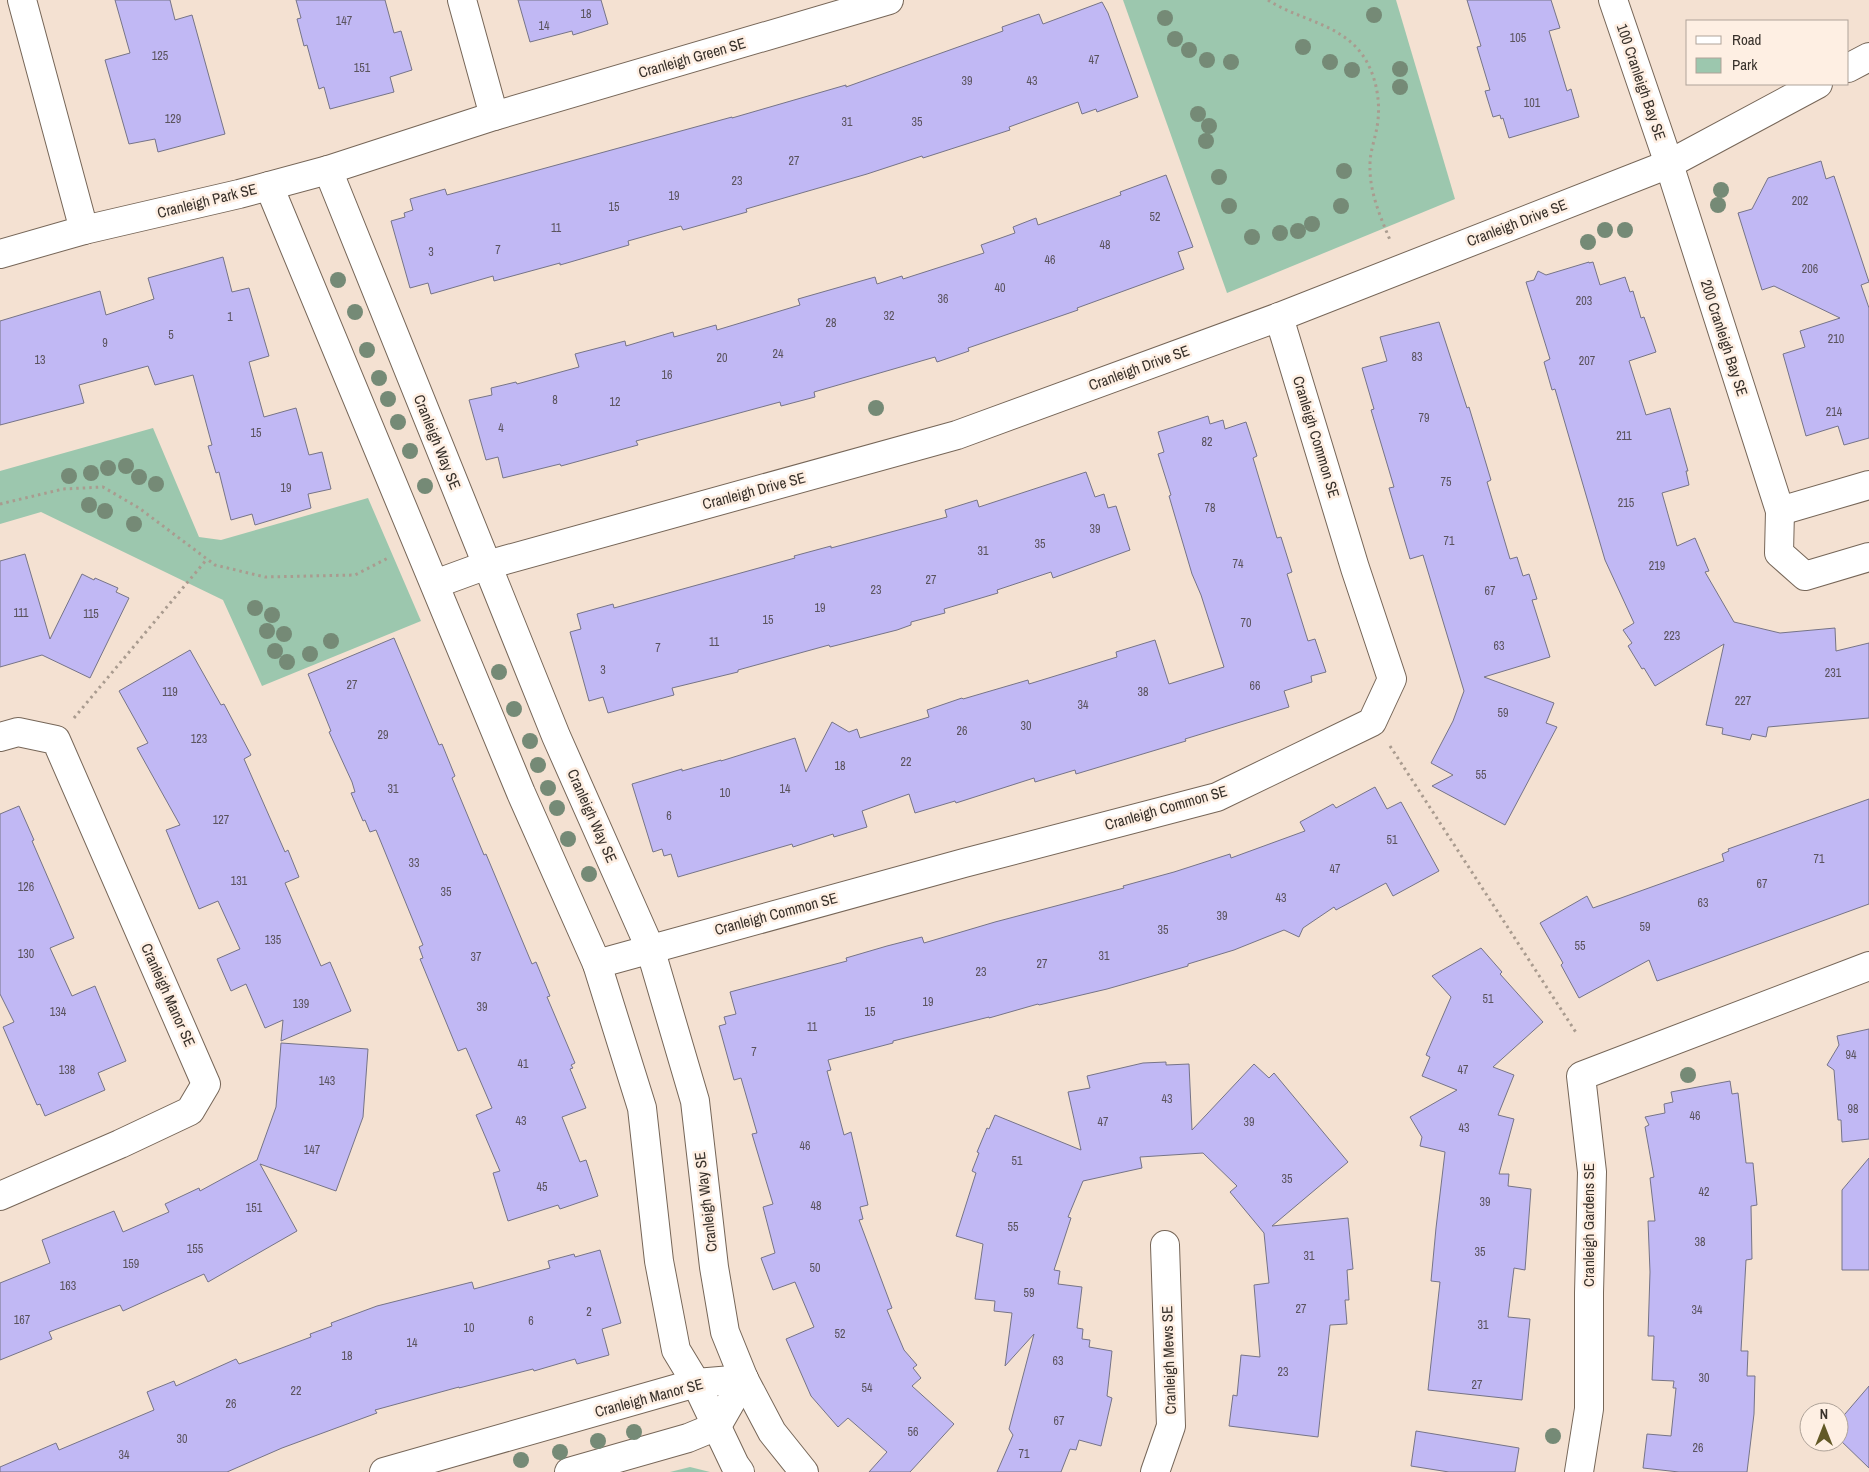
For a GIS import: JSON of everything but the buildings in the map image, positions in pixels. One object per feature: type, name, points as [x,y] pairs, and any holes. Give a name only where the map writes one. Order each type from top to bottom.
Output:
[{"type":"street","points":[[22,0],[84,230]]},
{"type":"street","points":[[462,0],[494,116]]},
{"type":"street","name":"Cranleigh Green SE","points":[[328,170],[494,116],[889,0]]},
{"type":"street","name":"100 Cranleigh Bay SE","points":[[1613,0],[1668,164]]},
{"type":"street","points":[[1849,67],[1869,56]]},
{"type":"street","name":"Cranleigh Drive SE","points":[[435,584],[487,565],[957,435],[1280,317],[1668,164],[1816,85]]},
{"type":"street","name":"200 Cranleigh Bay SE","points":[[1668,164],[1780,511],[1779,553],[1804,576],[1869,557]]},
{"type":"street","name":"Cranleigh Park SE","points":[[0,254],[84,230],[328,170]]},
{"type":"street","name":"Cranleigh Way SE","points":[[328,170],[556,736],[650,948],[695,1101],[714,1267],[725,1332],[744,1379],[772,1432],[804,1472]]},
{"type":"street","points":[[269,186],[521,793],[597,964],[642,1108],[659,1261],[676,1350],[696,1383],[740,1472]]},
{"type":"street","name":"Cranleigh Common SE","points":[[597,964],[945,868],[1217,797],[1372,722],[1392,679],[1355,568],[1280,317]]},
{"type":"street","points":[[1780,511],[1869,485]]},
{"type":"street","points":[[0,737],[18,732],[56,740]]},
{"type":"street","name":"Cranleigh Manor SE","points":[[0,1196],[120,1144],[190,1111],[206,1084],[56,740]]},
{"type":"street","name":"Cranleigh Gardens SE","points":[[1579,1472],[1589,1409],[1592,1172],[1581,1076],[1869,966]]},
{"type":"street","name":"Cranleigh Mews SE","points":[[1155,1472],[1171,1426],[1165,1245]]},
{"type":"street","points":[[570,1472],[688,1438],[717,1426],[744,1379]]},
{"type":"street","name":"Cranleigh Manor SE","points":[[384,1472],[696,1383],[744,1379]]},
{"type":"path","points":[[1268,0],[1277,6],[1336,31],[1355,46],[1368,64],[1380,102],[1378,126],[1370,164],[1374,201],[1402,269]]},
{"type":"path","points":[[0,504],[63,489],[103,488],[140,508],[215,565],[264,577],[355,575],[397,553]]},
{"type":"path","points":[[56,740],[207,559]]},
{"type":"path","points":[[1389,743],[1577,1034]]},
{"type":"green space","points":[[1123,0],[1396,0],[1455,199],[1227,293]]},
{"type":"green space","points":[[153,428],[199,537],[221,540],[368,498],[421,621],[262,686],[223,600],[41,512],[0,524],[0,471]]},
{"type":"green space","points":[[690,1467],[710,1472],[670,1472]]}]
